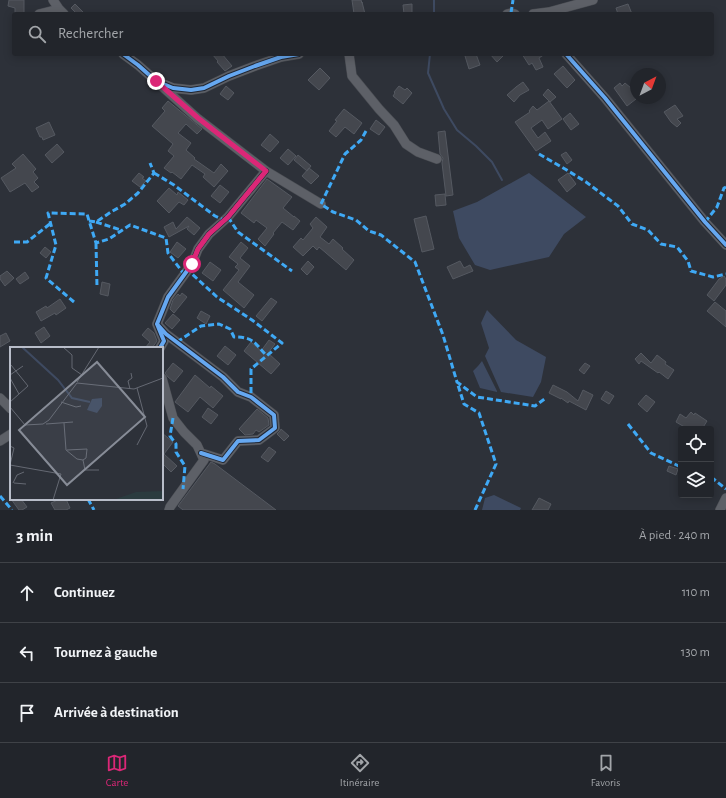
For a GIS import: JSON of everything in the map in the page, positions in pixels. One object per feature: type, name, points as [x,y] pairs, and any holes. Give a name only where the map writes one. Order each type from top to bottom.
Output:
[{"type":"street","points":[[53,0],[61,12]]},
{"type":"street","points":[[549,12],[588,0]]},
{"type":"street","points":[[126,56],[198,118],[266,171],[320,204]]},
{"type":"street","points":[[156,81],[173,88],[191,90],[204,88],[229,76],[287,56]]},
{"type":"street","points":[[349,56],[352,76],[394,125],[406,144],[418,152],[437,159]]},
{"type":"street","points":[[568,56],[605,98],[705,222],[726,245]]},
{"type":"street","points":[[161,347],[164,341],[157,324],[168,297],[192,264],[198,249],[209,234],[228,217],[266,171]]},
{"type":"street","points":[[157,324],[166,334],[223,376],[238,392],[251,397],[274,415],[274,428],[259,440],[238,441],[223,460],[201,453]]},
{"type":"street","points":[[163,382],[173,418],[197,445],[204,460],[169,510]]},
{"type":"street","points":[[0,398],[10,408]]},
{"type":"street","points":[[0,441],[10,435]]},
{"type":"street","points":[[720,510],[726,498]]},
{"type":"water","points":[[529,173],[586,217],[564,234],[549,257],[490,270],[475,265],[459,238],[453,211],[477,202]]},
{"type":"water","points":[[487,310],[516,340],[546,357],[541,382],[533,397],[501,392],[485,356],[489,348],[481,323]]},
{"type":"water","points":[[482,361],[497,392],[480,388],[473,371]]},
{"type":"water","points":[[494,495],[521,508],[520,510],[482,510],[485,498]]},
{"type":"building","points":[[9,0],[24,0],[24,12],[15,12],[15,8],[8,6]]},
{"type":"building","points":[[352,0],[361,0],[364,12],[354,12]]},
{"type":"building","points":[[75,4],[83,12],[75,12],[71,8]]},
{"type":"building","points":[[412,4],[412,12],[404,12],[403,5]]},
{"type":"building","points":[[628,4],[631,12],[617,12],[616,8]]},
{"type":"building","points":[[214,56],[224,56],[232,66],[225,71],[217,62],[218,61]]},
{"type":"building","points":[[465,56],[477,56],[480,65],[469,69]]},
{"type":"building","points":[[492,56],[503,56],[497,62]]},
{"type":"building","points":[[523,56],[542,56],[539,58],[543,67],[536,70],[532,63],[529,65]]},
{"type":"building","points":[[563,66],[575,80],[567,88],[554,74]]},
{"type":"building","points":[[320,68],[330,78],[319,90],[308,80]]},
{"type":"building","points":[[523,82],[529,90],[520,95],[514,102],[507,95]]},
{"type":"building","points":[[620,83],[622,86],[625,83],[630,87],[630,104],[627,106],[614,88]]},
{"type":"building","points":[[226,86],[234,93],[228,100],[220,94]]},
{"type":"building","points":[[399,86],[405,90],[407,88],[412,93],[403,104],[393,96],[395,93],[394,92]]},
{"type":"building","points":[[548,89],[556,97],[550,102],[543,95]]},
{"type":"building","points":[[168,101],[202,129],[197,134],[186,124],[178,133],[191,143],[186,150],[195,158],[194,159],[214,173],[221,164],[228,171],[214,187],[203,177],[205,174],[192,165],[181,179],[164,168],[174,156],[168,151],[173,144],[152,126],[165,111],[162,108]]},
{"type":"building","points":[[549,101],[562,119],[548,129],[542,120],[531,128],[538,138],[545,132],[551,141],[536,151],[515,122],[530,112],[529,111],[533,106],[537,110]]},
{"type":"building","points":[[675,105],[683,116],[677,119],[681,123],[677,127],[671,122],[664,112]]},
{"type":"building","points":[[344,109],[362,123],[354,134],[345,127],[336,137],[329,131],[337,121],[335,120]]},
{"type":"building","points":[[570,113],[579,124],[571,130],[563,119]]},
{"type":"building","points":[[376,120],[385,127],[379,135],[370,129]]},
{"type":"building","points":[[49,122],[55,135],[43,140],[36,128]]},
{"type":"building","points":[[445,131],[453,195],[446,196],[442,163],[443,158],[440,154],[438,132]]},
{"type":"building","points":[[270,134],[279,142],[270,152],[261,145]]},
{"type":"building","points":[[57,144],[64,152],[52,163],[45,155]]},
{"type":"building","points":[[288,149],[296,156],[288,165],[280,158]]},
{"type":"building","points":[[566,152],[572,160],[567,164],[561,155]]},
{"type":"building","points":[[23,154],[36,169],[33,172],[38,178],[34,182],[39,187],[32,192],[25,183],[10,192],[1,178],[16,168],[12,164]]},
{"type":"building","points":[[298,155],[311,166],[307,171],[294,160]]},
{"type":"building","points":[[309,168],[319,176],[311,184],[302,176]]},
{"type":"building","points":[[139,173],[146,181],[140,187],[132,181]]},
{"type":"building","points":[[568,173],[576,184],[567,192],[558,180]]},
{"type":"building","points":[[267,179],[292,197],[283,208],[300,221],[293,230],[282,222],[265,246],[258,239],[267,228],[256,220],[254,223],[241,213]]},
{"type":"building","points":[[220,185],[229,192],[220,203],[211,196]]},
{"type":"building","points":[[169,188],[177,195],[178,192],[188,200],[184,205],[179,202],[169,213],[157,201]]},
{"type":"building","points":[[445,194],[446,205],[436,206],[435,195]]},
{"type":"building","points":[[426,216],[434,249],[422,252],[414,219]]},
{"type":"building","points":[[187,217],[200,228],[194,235],[187,229],[189,226],[169,237],[164,227],[173,222],[176,229]]},
{"type":"building","points":[[316,217],[327,227],[320,237],[329,244],[333,239],[354,260],[346,270],[319,247],[317,250],[313,246],[303,256],[293,247],[301,238],[303,240],[313,228],[310,224]]},
{"type":"building","points":[[177,242],[186,249],[178,258],[170,252]]},
{"type":"building","points":[[241,242],[248,248],[240,258],[250,266],[238,282],[254,295],[244,308],[223,290],[239,270],[235,267],[238,264],[229,257]]},
{"type":"building","points":[[45,247],[51,252],[46,258],[40,253]]},
{"type":"building","points":[[308,261],[314,267],[307,275],[301,269]]},
{"type":"building","points":[[460,261],[464,268],[470,265],[473,271],[453,279],[447,267]]},
{"type":"building","points":[[210,262],[221,270],[213,281],[202,273]]},
{"type":"building","points":[[7,271],[14,278],[5,286],[0,279],[0,276]]},
{"type":"building","points":[[25,272],[29,278],[20,284],[16,279]]},
{"type":"building","points":[[724,276],[726,279],[726,285],[714,301],[707,295],[719,279]]},
{"type":"building","points":[[102,282],[110,284],[108,296],[100,294]]},
{"type":"building","points":[[182,293],[187,297],[174,313],[170,309],[173,300],[178,294],[180,296]]},
{"type":"building","points":[[271,298],[277,302],[262,321],[256,316]]},
{"type":"building","points":[[60,299],[66,308],[56,315],[55,313],[41,321],[36,312],[46,306],[47,308]]},
{"type":"building","points":[[715,302],[726,311],[726,327],[707,311]]},
{"type":"building","points":[[201,311],[210,316],[206,324],[197,318]]},
{"type":"building","points":[[173,314],[180,320],[172,329],[165,323]]},
{"type":"building","points":[[44,327],[50,336],[41,343],[35,333]]},
{"type":"building","points":[[148,328],[154,333],[157,341],[153,347],[146,347],[150,342],[142,335]]},
{"type":"building","points":[[6,333],[10,341],[0,347],[0,336]]},
{"type":"building","points":[[269,340],[275,344],[268,353],[280,364],[271,374],[244,351],[251,342],[261,351]]},
{"type":"building","points":[[225,346],[236,355],[228,365],[217,356]]},
{"type":"building","points":[[641,353],[651,363],[657,355],[666,362],[665,364],[674,370],[668,379],[641,361],[639,364],[635,359]]},
{"type":"building","points":[[173,363],[183,371],[174,382],[165,373]]},
{"type":"building","points":[[585,363],[590,366],[584,374],[579,370]]},
{"type":"building","points":[[195,375],[210,388],[211,386],[223,396],[213,408],[200,397],[188,412],[175,402]]},
{"type":"building","points":[[553,385],[567,392],[578,401],[583,390],[593,395],[586,410],[549,393]]},
{"type":"building","points":[[606,391],[614,396],[609,404],[601,399]]},
{"type":"building","points":[[646,395],[655,402],[647,412],[638,404]]},
{"type":"building","points":[[208,408],[218,415],[211,424],[202,417]]},
{"type":"building","points":[[257,409],[268,418],[269,425],[259,432],[256,430],[253,434],[245,435],[239,429]]},
{"type":"building","points":[[691,412],[707,421],[704,426],[683,426],[676,422],[680,414],[686,418]]},
{"type":"building","points":[[281,429],[289,436],[284,441],[277,434]]},
{"type":"building","points":[[163,434],[173,442],[164,454],[177,466],[171,472],[163,464]]},
{"type":"building","points":[[269,447],[276,452],[268,462],[261,457]]},
{"type":"building","points":[[211,462],[276,510],[183,510],[178,506]]},
{"type":"building","points":[[669,466],[678,469],[676,475],[667,471]]},
{"type":"building","points":[[539,498],[551,504],[548,510],[532,510]]},
{"type":"building","points":[[12,500],[22,500],[27,507],[19,510]]},
{"type":"building","points":[[58,500],[66,500],[70,508],[66,510],[55,510],[51,503]]},
{"type":"waterway","points":[[434,0],[434,12]]},
{"type":"waterway","points":[[430,56],[428,73],[444,109],[457,130],[492,162],[502,180]]},
{"type":"marked path","points":[[511,12],[513,0]]},
{"type":"marked path","points":[[366,131],[361,140],[345,154],[321,204],[333,212],[356,220],[369,231],[381,235],[415,262],[443,335],[457,382]]},
{"type":"marked path","points":[[539,154],[586,182],[618,206],[632,224],[648,230],[661,244],[677,247],[688,261],[691,271],[713,277],[726,274]]},
{"type":"marked path","points":[[89,221],[96,222],[125,204],[138,193],[154,173],[150,163]]},
{"type":"marked path","points":[[154,173],[174,185],[215,216],[224,220]]},
{"type":"marked path","points":[[705,222],[717,207],[724,188],[726,187]]},
{"type":"marked path","points":[[74,302],[46,278],[56,245],[48,213],[87,214],[96,243],[109,239],[130,225],[166,238],[168,253],[184,274]]},
{"type":"marked path","points":[[228,217],[238,232],[292,271]]},
{"type":"marked path","points":[[96,222],[121,230]]},
{"type":"marked path","points":[[14,242],[27,242],[51,223]]},
{"type":"marked path","points":[[96,243],[97,287]]},
{"type":"marked path","points":[[192,266],[192,274],[217,297],[252,320],[282,343],[251,369],[251,397]]},
{"type":"marked path","points":[[177,342],[201,326],[219,324],[230,329],[234,337],[245,338],[253,341],[266,355]]},
{"type":"marked path","points":[[475,510],[496,464],[479,413],[464,404],[457,382],[477,397],[535,406],[546,398]]},
{"type":"marked path","points":[[173,418],[170,436],[176,444],[176,452],[185,466],[183,489]]},
{"type":"marked path","points":[[628,424],[651,453],[678,466]]},
{"type":"marked path","points":[[714,479],[726,489]]},
{"type":"marked path","points":[[0,496],[12,510]]},
{"type":"marked path","points":[[89,500],[94,510]]},
{"type":"cycle path","points":[[126,56],[156,81],[173,88],[191,90],[204,88],[229,76],[287,56]]},
{"type":"cycle path","points":[[568,56],[605,98],[705,222],[726,245]]},
{"type":"cycle path","points":[[161,347],[164,341],[157,324],[168,297],[192,264],[198,249],[209,234],[228,217],[266,171]]},
{"type":"cycle path","points":[[157,324],[166,334],[223,377],[238,392],[251,397],[274,415],[275,428],[259,440],[238,441],[223,460],[201,453]]},
{"type":"route","points":[[156,81],[198,118],[266,171],[228,217],[209,234],[198,249],[192,264]]}]
